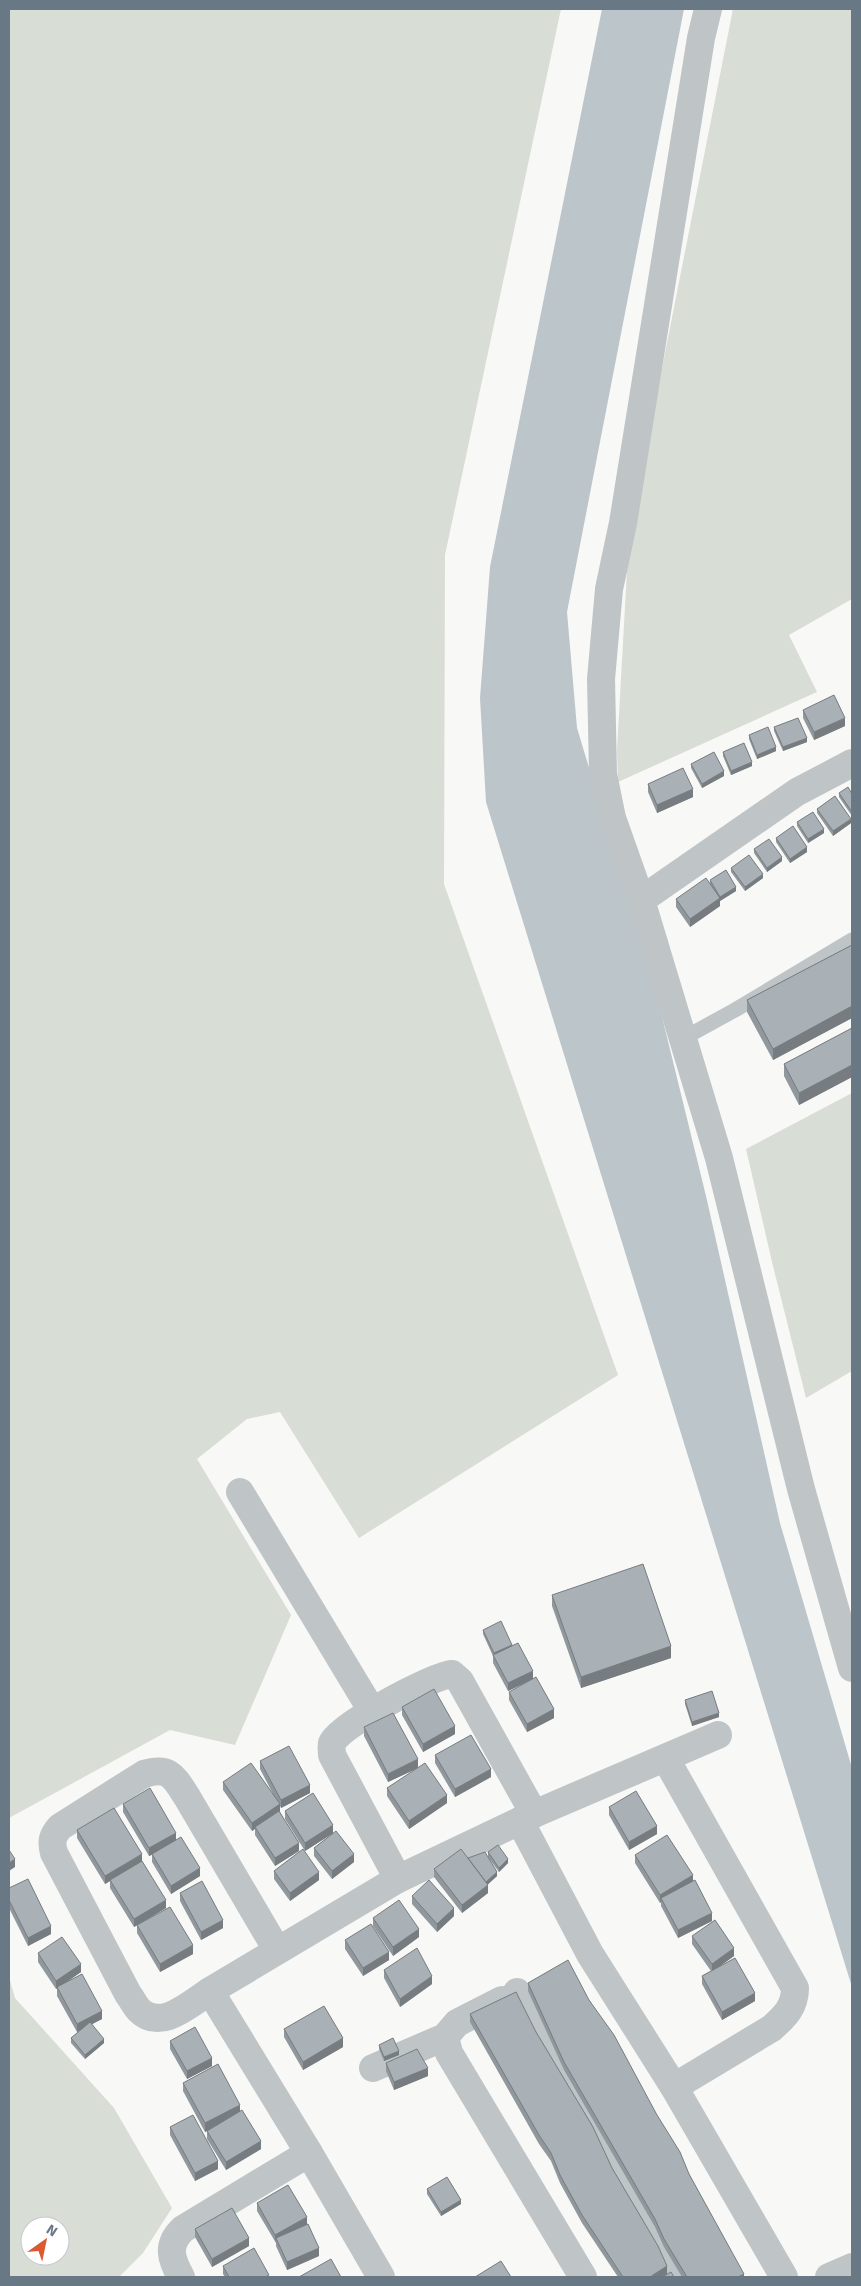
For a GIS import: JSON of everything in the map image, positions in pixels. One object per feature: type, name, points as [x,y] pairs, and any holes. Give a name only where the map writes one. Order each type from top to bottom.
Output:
[{"type":"street","points":[[708,9],[701,38],[624,514],[610,589],[601,679],[603,774],[612,818],[684,1038],[720,1158],[801,1489],[852,1668]]},
{"type":"street","points":[[640,900],[797,792],[852,762]]},
{"type":"street","points":[[240,1492],[372,1711]]},
{"type":"street","points":[[398,1879],[332,1755],[332,1744],[338,1735],[372,1711],[436,1677],[452,1674],[460,1680],[590,1954],[674,2087],[780,2276]]},
{"type":"street","points":[[277,1950],[187,1797],[175,1778],[166,1771],[157,1770],[144,1774],[60,1827],[51,1843],[54,1853],[128,1994],[139,2010],[149,2017],[159,2019],[166,2017],[398,1879],[527,1818],[718,1735]]},
{"type":"street","points":[[666,1759],[795,1988],[795,1998],[792,2006],[785,2017],[772,2028],[674,2087]]},
{"type":"street","points":[[566,1967],[590,1954]]},
{"type":"street","points":[[373,2068],[445,2037],[457,2023],[541,1979]]},
{"type":"street","points":[[210,1991],[309,2153],[381,2277]]},
{"type":"street","points":[[517,1992],[673,2277]]},
{"type":"street","points":[[445,2037],[449,2053],[583,2277]]},
{"type":"street","points":[[181,2277],[170,2255],[175,2236],[183,2229],[309,2153]]},
{"type":"street","points":[[829,2277],[852,2267]]},
{"type":"lane","points":[[684,1038],[735,1010],[852,940]]},
{"type":"shaded area","points":[[9,9],[561,9],[445,555],[444,884],[618,1375],[359,1538],[280,1412],[247,1419],[197,1459],[291,1615],[235,1745],[170,1730],[9,1818]]},
{"type":"shaded area","points":[[602,9],[684,9],[567,612],[577,728],[651,972],[706,1196],[780,1523],[852,1768],[852,1987],[486,802],[480,698],[490,567]]},
{"type":"shaded area","points":[[733,9],[852,9],[852,599],[789,635],[817,692],[618,782],[617,750],[629,535]]},
{"type":"shaded area","points":[[852,1093],[852,1371],[806,1398],[746,1149]]},
{"type":"shaded area","points":[[9,1977],[15,1998],[114,2108],[172,2208],[143,2253],[119,2277],[9,2277]]},
{"type":"building","points":[[834,695],[845,718],[814,732],[803,710]]},
{"type":"building","points":[[798,718],[807,738],[783,747],[774,727]]},
{"type":"building","points":[[768,727],[776,747],[757,755],[749,735]]},
{"type":"building","points":[[744,743],[752,762],[731,771],[723,752]]},
{"type":"building","points":[[714,752],[724,771],[702,784],[691,764]]},
{"type":"building","points":[[683,768],[693,789],[657,805],[648,784]]},
{"type":"building","points":[[848,787],[852,794],[852,812],[839,793]]},
{"type":"building","points":[[835,796],[851,819],[833,831],[817,809]]},
{"type":"building","points":[[813,812],[824,829],[808,839],[797,822]]},
{"type":"building","points":[[793,826],[807,847],[790,859],[776,838]]},
{"type":"building","points":[[769,839],[782,857],[767,868],[754,849]]},
{"type":"building","points":[[749,855],[763,874],[745,887],[731,868]]},
{"type":"building","points":[[726,870],[736,887],[720,897],[710,880]]},
{"type":"building","points":[[706,878],[720,898],[690,919],[676,899]]},
{"type":"building","points":[[852,945],[852,1006],[773,1049],[747,1000]]},
{"type":"building","points":[[852,1028],[852,1065],[799,1093],[784,1064]]},
{"type":"building","points":[[643,1564],[671,1646],[581,1677],[552,1595]]},
{"type":"building","points":[[501,1621],[512,1645],[494,1653],[483,1630]]},
{"type":"building","points":[[518,1643],[533,1671],[508,1683],[493,1655]]},
{"type":"building","points":[[536,1677],[554,1709],[527,1724],[509,1692]]},
{"type":"building","points":[[434,1689],[455,1726],[423,1744],[402,1707]]},
{"type":"building","points":[[712,1691],[719,1713],[692,1722],[685,1700]]},
{"type":"building","points":[[393,1713],[418,1759],[388,1774],[364,1727]]},
{"type":"building","points":[[471,1735],[491,1769],[455,1789],[435,1755]]},
{"type":"building","points":[[289,1746],[310,1785],[281,1800],[260,1761]]},
{"type":"building","points":[[251,1763],[280,1804],[252,1823],[223,1782]]},
{"type":"building","points":[[425,1763],[447,1795],[409,1821],[387,1788]]},
{"type":"building","points":[[150,1788],[176,1833],[149,1848],[123,1804]]},
{"type":"building","points":[[636,1791],[657,1826],[629,1842],[609,1807]]},
{"type":"building","points":[[313,1793],[333,1825],[305,1843],[285,1811]]},
{"type":"building","points":[[114,1808],[142,1854],[105,1876],[77,1830]]},
{"type":"building","points":[[279,1811],[299,1843],[275,1858],[255,1827]]},
{"type":"building","points":[[336,1831],[354,1854],[332,1871],[314,1848]]},
{"type":"building","points":[[667,1835],[693,1875],[660,1895],[635,1855]]},
{"type":"building","points":[[181,1837],[200,1868],[171,1886],[152,1854]]},
{"type":"building","points":[[498,1845],[508,1859],[499,1868],[488,1852]]},
{"type":"building","points":[[303,1849],[319,1872],[290,1893],[274,1871]]},
{"type":"building","points":[[461,1849],[488,1885],[462,1905],[434,1869]]},
{"type":"building","points":[[9,1850],[15,1859],[9,1863]]},
{"type":"building","points":[[485,1852],[497,1872],[486,1882],[468,1858]]},
{"type":"building","points":[[142,1861],[166,1900],[134,1919],[110,1880]]},
{"type":"building","points":[[28,1879],[51,1926],[28,1938],[9,1900],[9,1888]]},
{"type":"building","points":[[429,1880],[454,1908],[437,1924],[412,1896]]},
{"type":"building","points":[[695,1880],[712,1913],[678,1930],[661,1898]]},
{"type":"building","points":[[202,1881],[223,1920],[201,1932],[180,1893]]},
{"type":"building","points":[[399,1900],[419,1929],[393,1947],[373,1918]]},
{"type":"building","points":[[170,1907],[193,1945],[160,1964],[137,1925]]},
{"type":"building","points":[[715,1920],[734,1948],[712,1964],[692,1936]]},
{"type":"building","points":[[371,1924],[389,1952],[363,1968],[345,1940]]},
{"type":"building","points":[[62,1937],[81,1964],[56,1981],[38,1953]]},
{"type":"building","points":[[417,1948],[432,1976],[400,1999],[384,1970]]},
{"type":"building","points":[[735,1958],[755,1993],[722,2012],[702,1976]]},
{"type":"building","points":[[568,1960],[589,2000],[614,2035],[657,2115],[680,2152],[689,2174],[744,2274],[738,2277],[687,2277],[564,2062],[528,1983]]},
{"type":"building","points":[[82,1974],[102,2011],[77,2024],[57,1987]]},
{"type":"building","points":[[516,1992],[536,2032],[593,2127],[612,2168],[658,2246],[667,2266],[650,2277],[623,2277],[582,2215],[560,2175],[551,2153],[470,2014]]},
{"type":"building","points":[[324,2006],[343,2038],[303,2062],[284,2029]]},
{"type":"building","points":[[90,2022],[104,2039],[85,2055],[71,2038]]},
{"type":"building","points":[[195,2027],[212,2058],[187,2071],[170,2041]]},
{"type":"building","points":[[393,2038],[399,2051],[384,2057],[379,2045]]},
{"type":"building","points":[[417,2049],[428,2068],[394,2082],[386,2063]]},
{"type":"building","points":[[218,2064],[240,2105],[205,2123],[183,2083]]},
{"type":"building","points":[[242,2110],[261,2141],[226,2162],[207,2131]]},
{"type":"building","points":[[193,2115],[218,2161],[195,2173],[170,2127]]},
{"type":"building","points":[[447,2177],[461,2200],[441,2212],[427,2189]]},
{"type":"building","points":[[288,2185],[307,2217],[275,2235],[257,2203]]},
{"type":"building","points":[[232,2208],[249,2238],[212,2259],[195,2229]]},
{"type":"building","points":[[308,2224],[319,2248],[287,2262],[276,2238]]},
{"type":"building","points":[[254,2248],[269,2275],[265,2277],[229,2277],[223,2266]]},
{"type":"building","points":[[331,2259],[341,2277],[299,2277]]},
{"type":"building","points":[[501,2261],[511,2277],[475,2277]]},
{"type":"building","points":[[671,2272],[674,2277],[662,2277]]}]
